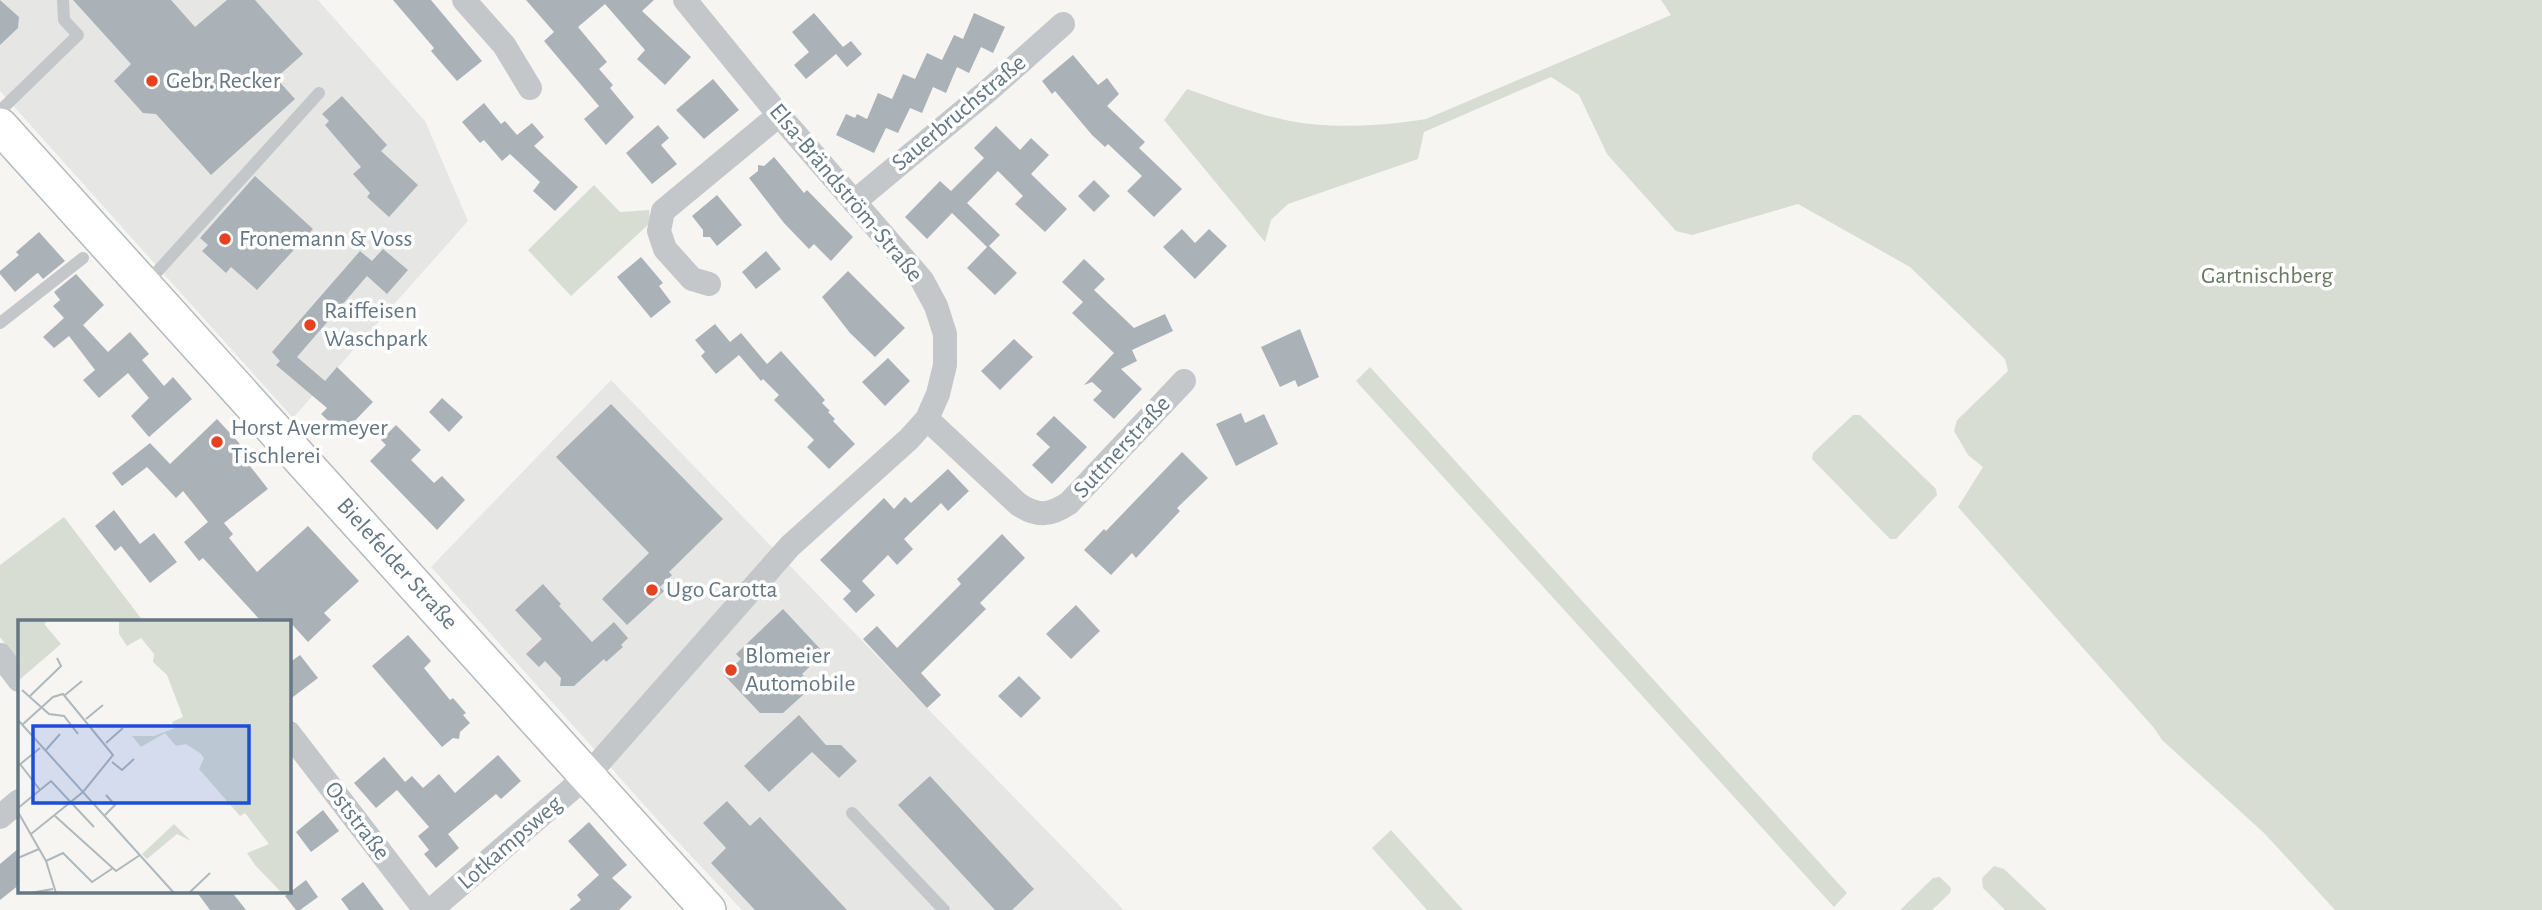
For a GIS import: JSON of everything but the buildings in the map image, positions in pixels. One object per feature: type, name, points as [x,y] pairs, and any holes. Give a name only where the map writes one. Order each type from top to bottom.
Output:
[{"type":"street","points":[[464,0],[504,45],[530,88]]},
{"type":"street","name":"Elsa-Brändström-Straße","points":[[588,775],[790,545],[909,439],[927,419],[939,394],[945,365],[945,334],[936,306],[922,280],[779,115],[685,0]]},
{"type":"street","name":"Sauerbruchstraße","points":[[854,202],[990,89],[1063,24]]},
{"type":"street","points":[[709,284],[692,279],[665,249],[659,231],[663,211],[779,115]]},
{"type":"street","name":"Bielefelder Straße","points":[[0,126],[708,910]]},
{"type":"street","name":"Suttnerstraße","points":[[927,419],[1018,504],[1030,512],[1043,515],[1057,512],[1069,503],[1184,381]]},
{"type":"street","points":[[0,655],[18,679]]},
{"type":"street","name":"Oststraße","points":[[290,734],[425,910]]},
{"type":"street","name":"Lotkampsweg","points":[[431,910],[588,775]]},
{"type":"street","points":[[0,817],[18,802]]},
{"type":"lane","points":[[0,111],[78,35],[64,20],[63,0]]},
{"type":"lane","points":[[144,287],[320,93]]},
{"type":"lane","points":[[0,323],[83,258]]},
{"type":"lane","points":[[852,813],[944,910]]},
{"type":"shaded area","points":[[0,0],[318,0],[425,121],[468,221],[293,418],[0,91]]},
{"type":"shaded area","points":[[611,380],[1124,910],[742,910],[663,826],[431,567]]},
{"type":"green space","name":"Gartnischberg","points":[[1661,0],[2542,0],[2542,910],[2335,910],[2264,833],[2162,740],[1958,507],[1983,467],[1968,455],[1954,431],[1957,420],[2008,371],[2005,359],[1910,267],[1798,204],[1692,235],[1676,231],[1607,154],[1579,95],[1551,77],[1424,132],[1418,159],[1288,204],[1271,220],[1265,242],[1164,120],[1187,89],[1290,121],[1358,126],[1426,119],[1671,15]]},
{"type":"green space","points":[[594,185],[620,212],[649,210],[650,223],[571,296],[528,250]]},
{"type":"green space","points":[[1370,367],[1847,893],[1834,907],[1356,381]]},
{"type":"green space","points":[[1853,415],[1860,415],[1936,489],[1937,495],[1896,539],[1890,539],[1812,459],[1813,453]]},
{"type":"green space","points":[[64,517],[142,620],[18,620],[18,662],[0,637],[0,565]]},
{"type":"green space","points":[[1391,830],[1463,910],[1427,910],[1372,848]]},
{"type":"green space","points":[[1994,866],[2004,869],[2047,910],[2005,910],[1983,888],[1982,878]]},
{"type":"green space","points":[[1940,877],[1951,888],[1950,893],[1932,910],[1900,910],[1933,878]]},
{"type":"place","name":"Gebr. Recker","points":[[152,81]]},
{"type":"place","name":"Fronemann & Voss","points":[[225,239]]},
{"type":"place","name":"Raiffeisen Waschpark","points":[[310,325]]},
{"type":"place","name":"Horst Avermeyer Tischlerei","points":[[217,442]]},
{"type":"place","name":"Ugo Carotta","points":[[652,590]]},
{"type":"place","name":"Blomeier Automobile","points":[[731,670]]}]
